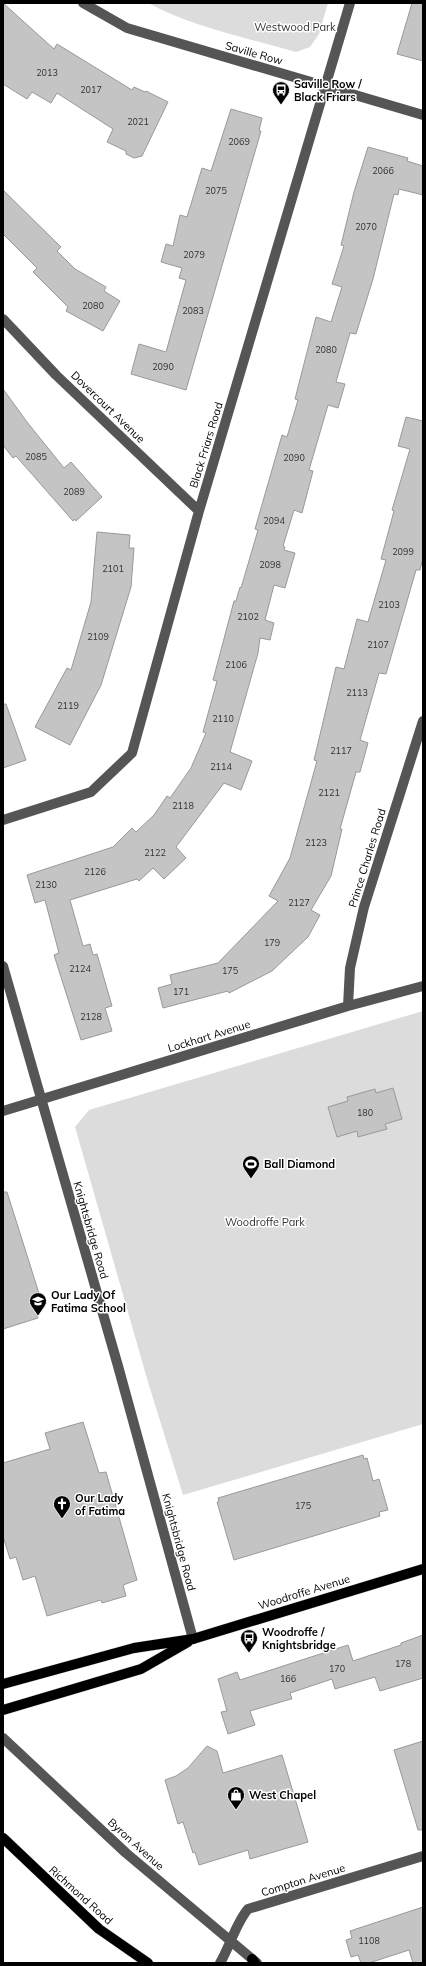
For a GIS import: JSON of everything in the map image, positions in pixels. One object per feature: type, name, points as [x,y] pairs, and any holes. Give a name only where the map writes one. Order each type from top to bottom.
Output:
[{"type":"main road","name":"Woodroffe Avenue","points":[[3,1684],[134,1648],[193,1639],[423,1569]]},
{"type":"main road","name":"Woodroffe Avenue","points":[[3,1710],[141,1669],[193,1639]]},
{"type":"main road","name":"Richmond Road","points":[[3,1838],[99,1929],[148,1963]]},
{"type":"street","name":"Saville Row","points":[[83,3],[127,28],[423,115]]},
{"type":"street","name":"Black Friars Road","points":[[3,820],[91,792],[132,753],[199,511],[327,86],[350,3]]},
{"type":"street","name":"Dovercourt Avenue","points":[[3,319],[56,375],[199,511]]},
{"type":"street","name":"Prince Charles Road","points":[[348,1006],[350,968],[364,907],[423,721]]},
{"type":"street","name":"Knightsbridge Road","points":[[3,966],[122,1381],[193,1639]]},
{"type":"street","name":"Lockhart Avenue","points":[[3,1111],[348,1006],[423,986]]},
{"type":"street","name":"Byron Avenue","points":[[3,1738],[126,1853],[255,1962]]},
{"type":"street","name":"Compton Avenue","points":[[220,1963],[231,1942],[240,1918],[248,1909],[423,1856]]},
{"type":"green space","name":"Westwood Park","points":[[148,3],[328,3],[319,34],[310,47],[296,52],[240,37],[183,19]]},
{"type":"green space","name":"Woodroffe Park","points":[[423,1011],[423,1424],[183,1495],[148,1382],[75,1127],[89,1110]]},
{"type":"building","points":[[3,3],[54,49],[57,44],[132,90],[134,87],[145,92],[146,91],[168,102],[142,156],[134,158],[126,154],[126,151],[107,142],[113,129],[57,93],[51,103],[32,92],[27,99],[3,84]]},
{"type":"building","points":[[412,3],[423,3],[423,61],[397,54]]},
{"type":"building","points":[[231,109],[262,118],[259,131],[261,131],[186,390],[131,374],[139,344],[166,352],[186,280],[179,278],[182,268],[161,262],[166,244],[173,246],[180,215],[187,217],[202,168],[211,171]]},
{"type":"building","points":[[368,147],[408,158],[407,161],[423,166],[423,195],[399,189],[398,195],[394,194],[373,279],[356,334],[350,333],[336,382],[345,384],[338,408],[328,405],[309,470],[313,471],[302,513],[294,510],[283,546],[285,547],[284,550],[295,553],[285,588],[274,585],[265,620],[274,623],[270,640],[260,638],[258,653],[230,752],[252,761],[241,790],[224,783],[176,847],[186,858],[164,879],[153,868],[139,881],[137,879],[70,900],[83,946],[90,944],[93,955],[97,954],[112,1006],[105,1008],[112,1031],[81,1040],[54,955],[59,953],[45,900],[35,903],[27,875],[113,847],[132,828],[136,832],[154,815],[167,796],[170,798],[191,768],[206,733],[203,732],[217,681],[213,680],[234,601],[236,601],[240,587],[241,588],[258,530],[255,529],[282,435],[287,437],[298,400],[295,399],[316,317],[331,322],[342,287],[332,284],[344,246],[341,245],[354,192]]},
{"type":"building","points":[[3,190],[61,247],[57,251],[75,269],[106,287],[104,291],[120,301],[103,331],[66,311],[68,307],[33,272],[37,268],[3,234]]},
{"type":"building","points":[[3,389],[64,468],[71,462],[102,497],[76,521],[75,519],[73,521],[16,456],[13,458],[3,445]]},
{"type":"building","points":[[406,417],[423,421],[423,558],[420,570],[416,570],[386,674],[379,673],[360,740],[368,743],[360,772],[356,772],[340,829],[342,829],[331,876],[311,910],[320,915],[308,937],[272,971],[229,993],[228,991],[163,1008],[158,988],[172,984],[170,975],[218,963],[278,901],[269,896],[290,858],[317,761],[314,760],[336,667],[344,669],[357,619],[368,622],[386,560],[381,559],[394,511],[392,510],[410,449],[398,446]]},
{"type":"building","points":[[97,532],[130,535],[129,548],[134,548],[131,587],[101,685],[70,745],[35,727],[67,668],[71,670],[91,602]]},
{"type":"building","points":[[3,704],[6,704],[26,760],[3,768]]},
{"type":"building","points":[[393,1088],[402,1119],[385,1124],[387,1129],[358,1137],[357,1131],[337,1137],[328,1107],[348,1101],[347,1097],[375,1089],[376,1093]]},
{"type":"building","points":[[3,1192],[7,1192],[43,1306],[35,1309],[38,1318],[3,1329]]},
{"type":"building","name":"Our Lady of Fatima","points":[[83,1422],[99,1473],[106,1472],[137,1580],[123,1585],[126,1596],[102,1603],[101,1600],[47,1616],[35,1576],[23,1580],[16,1557],[10,1559],[3,1536],[3,1463],[50,1449],[45,1433]]},
{"type":"building","points":[[363,1455],[364,1459],[367,1458],[373,1481],[379,1479],[388,1510],[379,1512],[380,1516],[234,1560],[217,1502],[219,1502],[218,1498]]},
{"type":"building","points":[[423,1635],[423,1678],[380,1691],[375,1677],[335,1689],[332,1679],[290,1693],[292,1699],[250,1711],[255,1725],[228,1734],[221,1712],[227,1711],[218,1679],[237,1672],[240,1680],[348,1645],[353,1661],[401,1645],[401,1643]]},
{"type":"building","points":[[423,1741],[423,1830],[418,1830],[394,1750]]},
{"type":"building","name":"West Chapel","points":[[207,1746],[217,1751],[223,1773],[282,1755],[308,1842],[250,1859],[248,1850],[199,1865],[195,1852],[193,1853],[183,1822],[178,1824],[165,1780],[176,1776],[188,1768]]},
{"type":"building","points":[[423,1907],[423,1963],[413,1963],[409,1950],[369,1963],[361,1963],[358,1955],[351,1957],[346,1940],[352,1938],[350,1931]]},
{"type":"place","name":"Saville Row / Black Friars","points":[[281,105]]},
{"type":"place","name":"Ball Diamond","points":[[251,1179]]},
{"type":"place","name":"Our Lady Of Fatima School","points":[[38,1316]]},
{"type":"place","name":"Our Lady of Fatima","points":[[62,1519]]},
{"type":"place","name":"Woodroffe / Knightsbridge","points":[[249,1653]]},
{"type":"place","name":"West Chapel","points":[[236,1810]]}]
